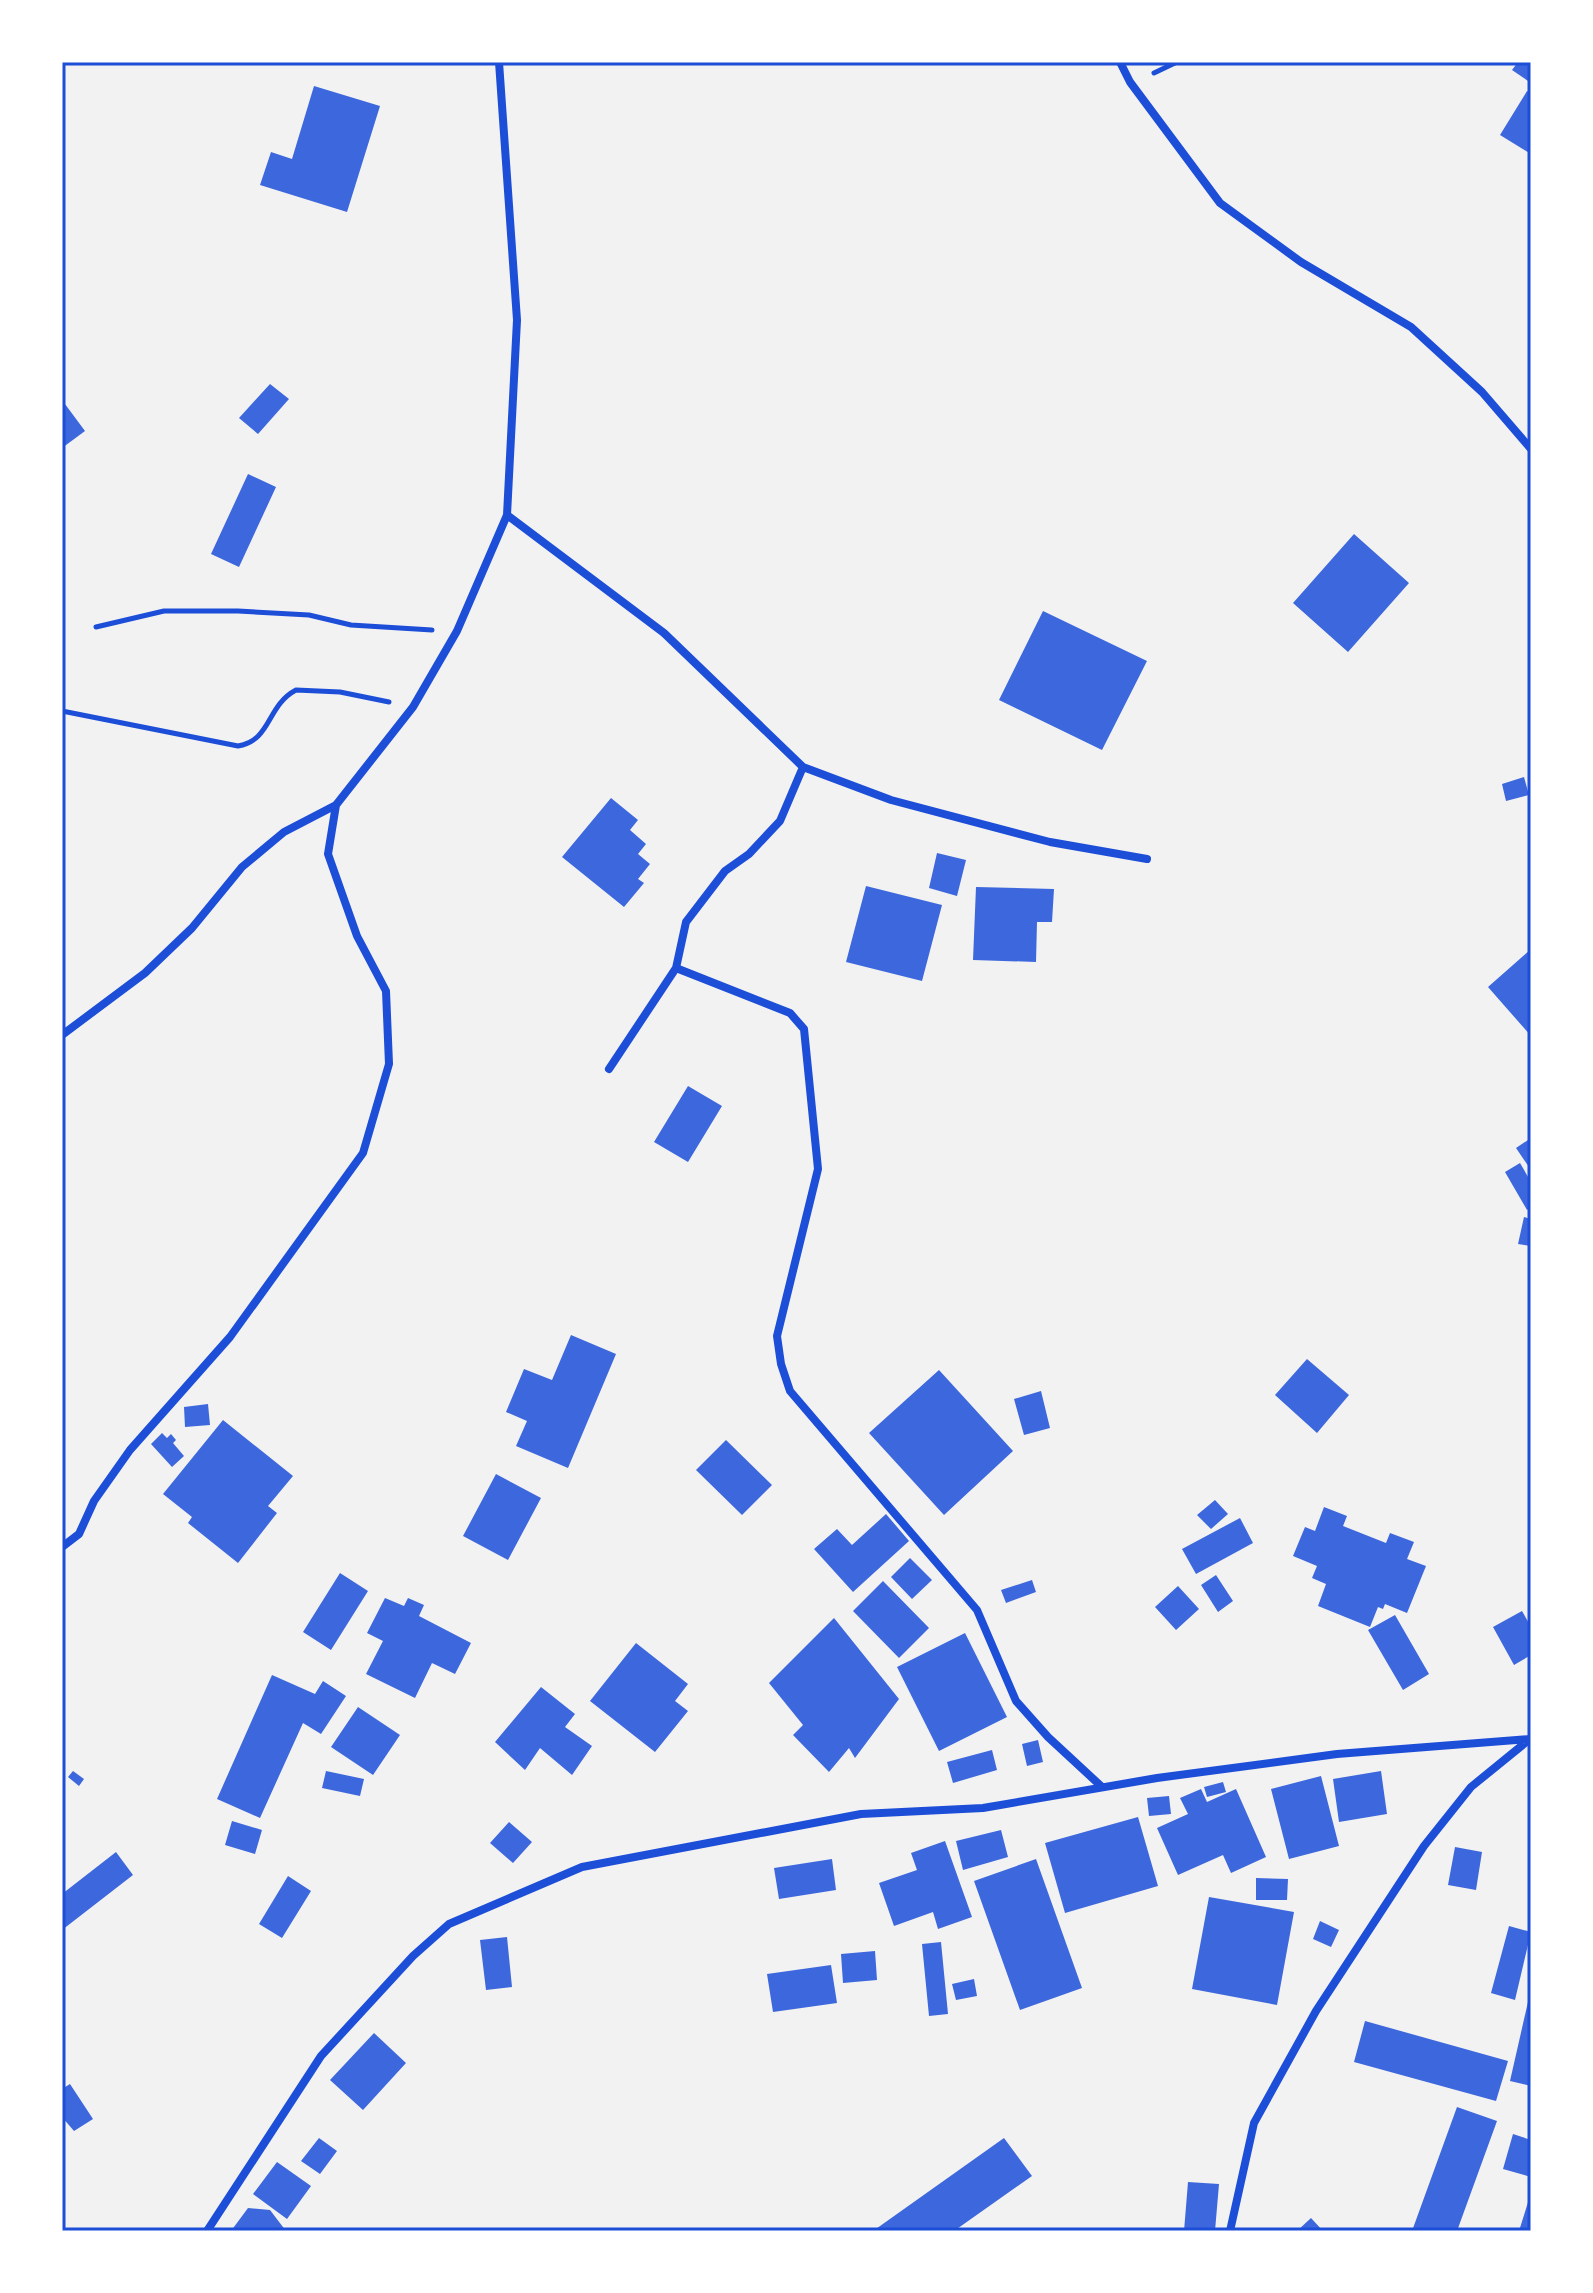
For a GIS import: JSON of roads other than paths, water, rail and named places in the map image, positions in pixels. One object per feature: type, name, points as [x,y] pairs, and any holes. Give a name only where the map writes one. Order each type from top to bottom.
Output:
[{"type":"street","points":[[62,1035],[145,973],[192,928],[242,867],[284,832],[336,805],[413,707],[457,631],[507,515],[517,320],[499,62]]},
{"type":"street","points":[[1120,62],[1139,94],[1220,203],[1301,262],[1411,327],[1482,392],[1531,449]]},
{"type":"street","points":[[507,515],[664,633],[803,767],[891,800],[1050,842],[1147,859]]},
{"type":"street","points":[[609,1069],[676,968],[686,922],[725,871],[749,854],[780,821],[803,767]]},
{"type":"street","points":[[62,1547],[79,1534],[94,1501],[130,1450],[230,1337],[363,1153],[389,1064],[386,991],[357,936],[328,854],[336,805]]},
{"type":"street","points":[[676,968],[790,1013],[804,1029],[818,1169],[777,1336],[781,1364],[790,1391],[977,1610],[1016,1701],[1048,1737],[1102,1787]]},
{"type":"street","points":[[207,2231],[321,2056],[413,1956],[449,1924],[582,1867],[861,1814],[983,1808],[1102,1787],[1337,1754],[1530,1738]]},
{"type":"street","points":[[1230,2231],[1254,2123],[1316,2011],[1424,1846],[1471,1787],[1530,1738]]}]
